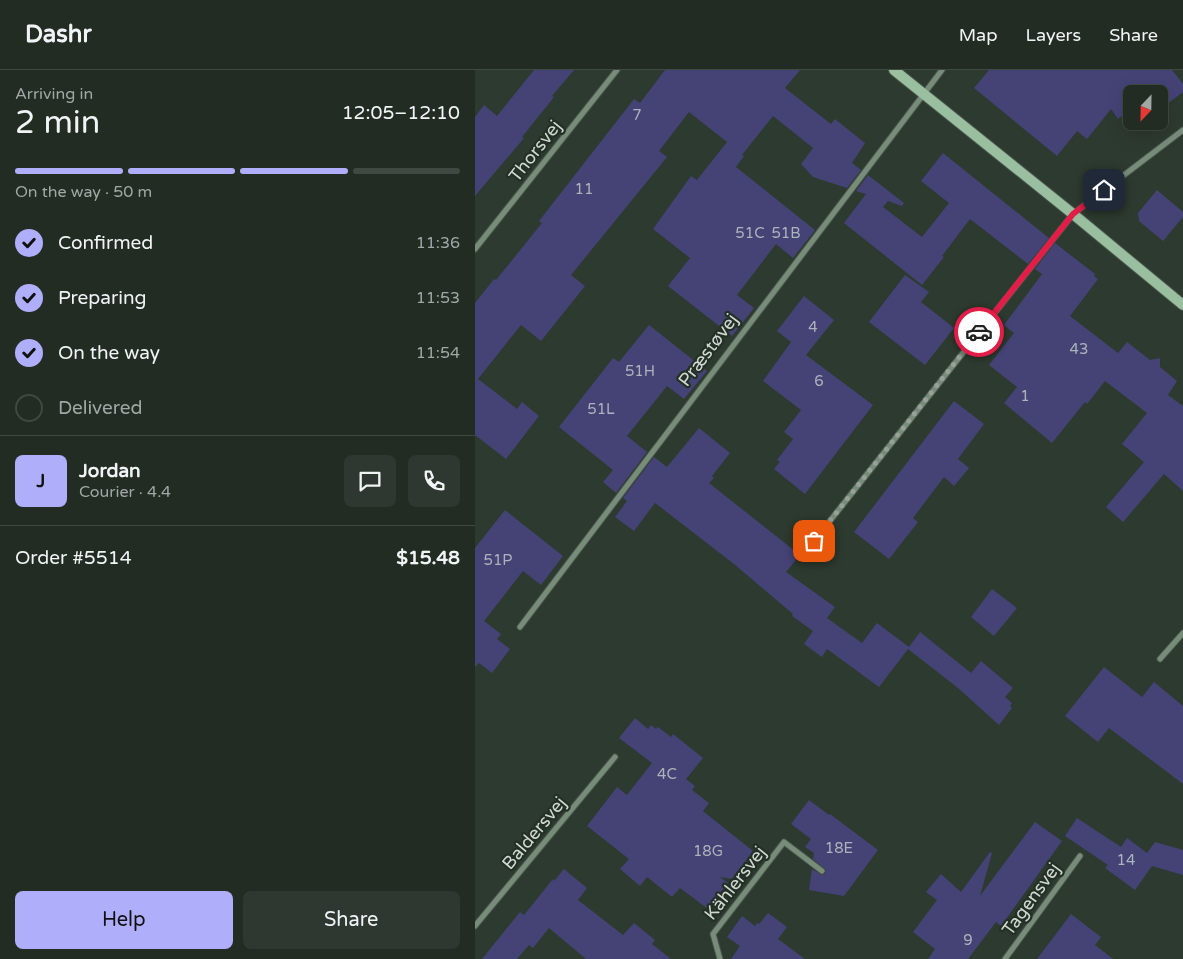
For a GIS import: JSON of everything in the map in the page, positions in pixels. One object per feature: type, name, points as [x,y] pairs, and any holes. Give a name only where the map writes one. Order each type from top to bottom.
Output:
[{"type":"street","name":"Thorsvej","points":[[475,248],[617,70]]},
{"type":"street","points":[[894,70],[1183,304]]},
{"type":"street","name":"Præstøvej","points":[[519,627],[942,70]]},
{"type":"street","points":[[814,541],[1073,214],[1183,130]]},
{"type":"street","points":[[1160,659],[1183,633]]},
{"type":"street","name":"Baldersvej","points":[[475,926],[615,757]]},
{"type":"street","name":"Kählersvej","points":[[720,959],[713,934],[784,842],[822,871]]},
{"type":"street","name":"Tagensvej","points":[[1005,959],[1081,856]]},
{"type":"building","points":[[534,70],[574,70],[552,96],[554,97],[522,137],[524,138],[475,196],[475,117],[484,105],[497,116]]},
{"type":"building","points":[[665,70],[800,70],[785,88],[831,124],[835,119],[865,143],[852,163],[861,170],[847,188],[813,177],[801,164],[813,148],[773,116],[742,155],[744,156],[736,167],[815,230],[793,258],[776,244],[737,295],[754,308],[732,336],[668,286],[690,258],[653,229],[691,176],[697,180],[727,142],[689,112],[659,151],[667,157],[571,275],[585,286],[541,341],[521,325],[478,379],[517,409],[522,402],[539,416],[506,459],[475,435],[475,303],[542,223],[539,221],[634,99],[640,103]]},
{"type":"building","points":[[989,70],[1172,70],[1183,84],[1183,92],[1168,103],[1168,85],[1123,85],[1123,119],[1121,116],[1118,119],[1111,109],[1087,139],[1077,131],[1057,156],[974,88]]},
{"type":"building","points":[[943,153],[1049,238],[1028,264],[970,219],[922,285],[844,223],[866,194],[856,191],[868,175],[904,203],[902,206],[888,201],[883,207],[922,237],[949,203],[921,181]]},
{"type":"building","points":[[1157,190],[1183,212],[1183,217],[1163,241],[1139,221],[1138,213]]},
{"type":"building","points":[[1055,243],[1095,274],[1094,276],[1098,279],[1070,316],[1118,353],[1127,342],[1150,360],[1160,358],[1160,367],[1177,381],[1168,395],[1183,406],[1183,491],[1164,474],[1123,522],[1106,507],[1144,462],[1122,444],[1147,413],[1105,381],[1087,404],[1085,402],[1052,443],[1004,403],[1017,387],[989,365],[1014,333],[1004,325],[1042,274],[1035,269]]},
{"type":"building","points":[[905,275],[929,292],[921,302],[954,328],[925,365],[869,322]]},
{"type":"building","points":[[804,296],[834,320],[806,355],[873,405],[805,494],[774,469],[780,462],[777,460],[793,439],[784,432],[801,410],[763,381],[791,342],[777,331]]},
{"type":"building","points":[[649,325],[707,371],[684,399],[667,386],[627,436],[647,452],[616,493],[603,482],[613,470],[559,427],[613,358],[619,362]]},
{"type":"building","points":[[954,401],[984,424],[958,459],[969,468],[954,486],[944,477],[913,518],[918,522],[889,559],[854,532]]},
{"type":"building","points":[[699,428],[730,453],[712,476],[714,478],[709,483],[800,555],[786,572],[835,607],[827,618],[862,643],[877,623],[909,647],[920,632],[971,673],[981,661],[1013,688],[1005,697],[1012,703],[1010,706],[1012,708],[999,725],[958,688],[908,649],[879,687],[827,649],[822,657],[804,644],[813,631],[792,616],[793,614],[734,564],[655,503],[634,531],[615,517],[627,501],[623,498],[654,457],[667,467]]},
{"type":"building","points":[[505,510],[563,556],[541,585],[523,571],[484,621],[501,634],[497,639],[510,649],[492,673],[479,663],[475,667],[475,548]]},
{"type":"building","points":[[992,589],[1017,608],[994,636],[971,617]]},
{"type":"building","points":[[1104,667],[1142,697],[1154,682],[1183,706],[1183,784],[1109,728],[1098,742],[1065,716]]},
{"type":"building","points":[[635,718],[648,729],[651,725],[656,729],[658,727],[671,737],[673,734],[703,758],[686,779],[695,786],[692,790],[709,803],[703,811],[753,851],[732,879],[720,877],[728,883],[708,909],[680,888],[672,897],[647,877],[640,886],[620,869],[629,859],[587,826],[617,787],[627,795],[652,763],[619,738]]},
{"type":"building","points":[[809,800],[878,850],[844,896],[809,890],[812,869],[822,875],[825,874],[826,870],[813,859],[814,853],[805,847],[811,839],[791,824]]},
{"type":"building","points":[[1077,818],[1121,847],[1127,838],[1147,853],[1155,842],[1183,850],[1183,875],[1152,866],[1135,890],[1105,868],[1108,865],[1065,836]]},
{"type":"building","points":[[1035,822],[1062,841],[1001,926],[996,922],[968,959],[928,959],[935,949],[913,932],[937,900],[926,892],[941,874],[961,892],[990,852],[992,853],[980,896]]},
{"type":"building","points":[[564,869],[587,888],[578,900],[623,935],[634,923],[655,940],[652,944],[671,959],[586,959],[549,928],[533,948],[529,945],[517,959],[482,959],[520,912],[524,915],[553,879],[554,881]]},
{"type":"building","points":[[768,913],[787,927],[778,939],[805,959],[731,959],[740,946],[727,937],[742,916],[755,926]]},
{"type":"building","points":[[1071,914],[1101,937],[1095,945],[1113,959],[1037,959]]},
{"type":"way so far","points":[[814,541],[979,332]]},
{"type":"route","points":[[979,332],[1073,214],[1104,190]]}]
